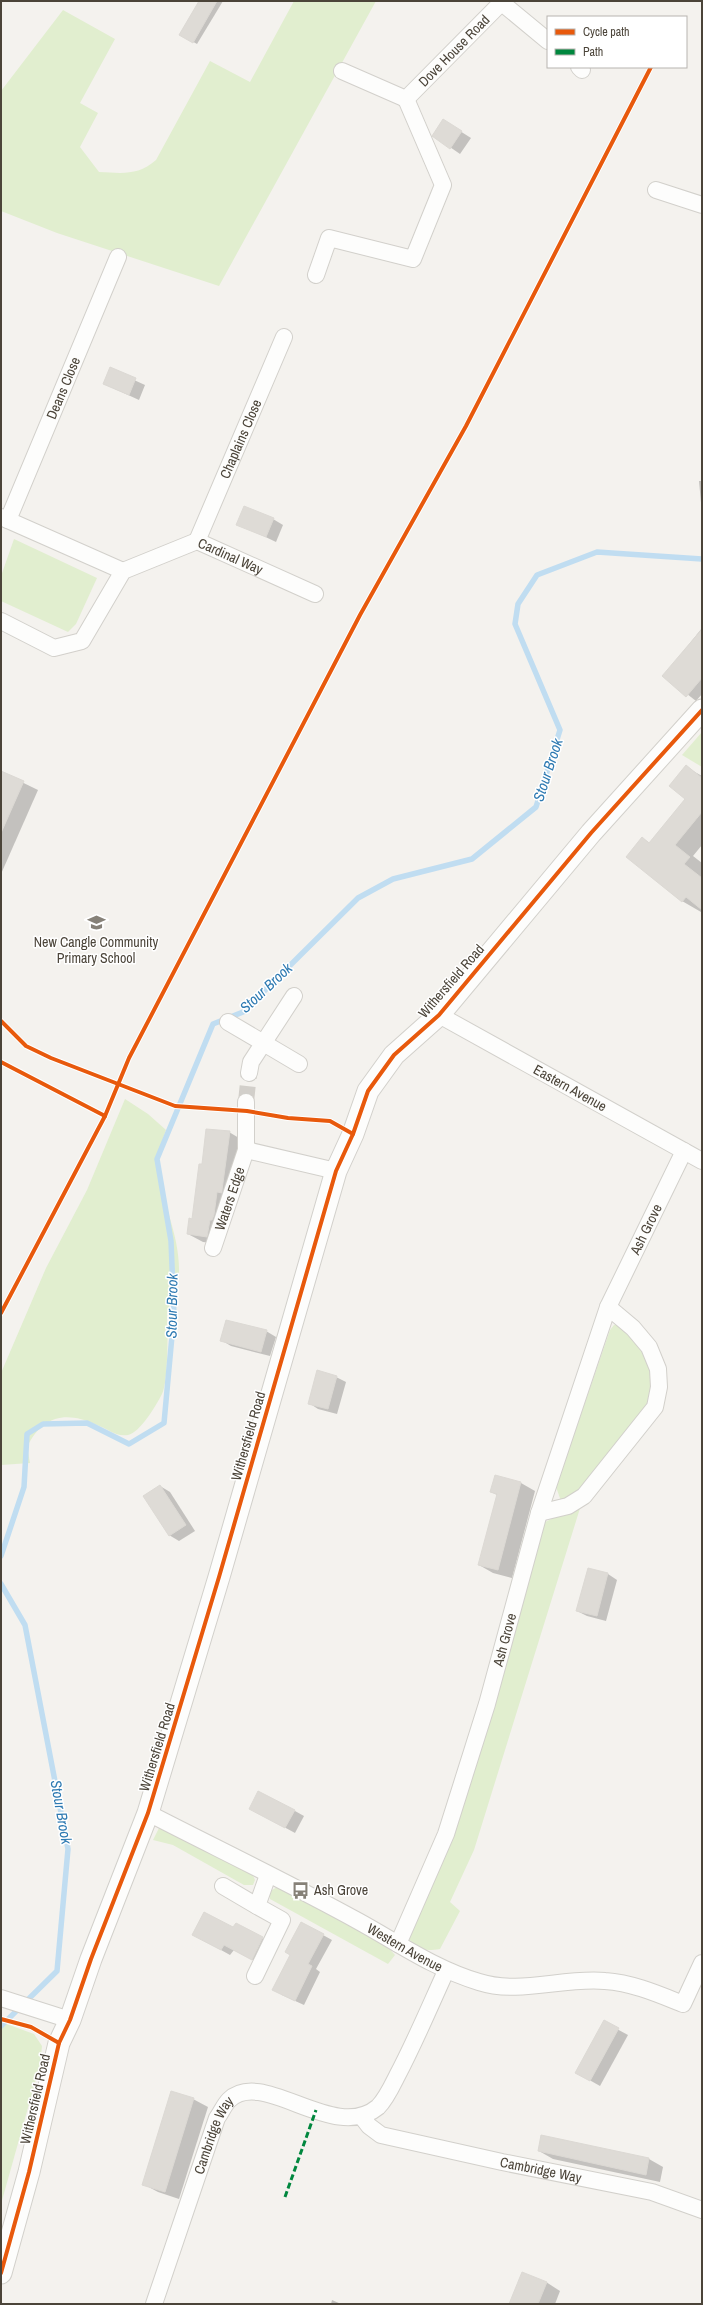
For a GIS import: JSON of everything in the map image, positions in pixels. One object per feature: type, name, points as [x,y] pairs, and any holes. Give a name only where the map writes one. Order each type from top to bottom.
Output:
[{"type":"street","name":"Dove House Road","points":[[406,99],[503,2],[547,40]]},
{"type":"street","points":[[316,275],[329,238],[413,259],[443,185],[406,99],[342,71]]},
{"type":"street","points":[[656,190],[702,205]]},
{"type":"street","name":"Deans Close","points":[[5,518],[118,257]]},
{"type":"street","name":"Chaplains Close","points":[[197,541],[284,337]]},
{"type":"street","points":[[1,621],[54,648],[82,641],[123,572],[5,518]]},
{"type":"street","name":"Cardinal Way","points":[[123,572],[197,541],[315,594]]},
{"type":"street","name":"Withersfield Road","points":[[1,2272],[29,2172],[59,2043],[70,2020],[91,1959],[148,1813],[219,1577],[336,1171],[353,1134],[368,1091],[394,1055],[439,1015],[591,833],[702,710]]},
{"type":"street","points":[[249,1074],[251,1062],[263,1041],[294,996]]},
{"type":"street","name":"Eastern Avenue","points":[[439,1015],[702,1160]]},
{"type":"street","points":[[228,1022],[263,1041],[299,1064]]},
{"type":"street","name":"Waters Edge","points":[[213,1248],[246,1150],[246,1102]]},
{"type":"street","name":"Waters Edge","points":[[246,1150],[336,1171]]},
{"type":"street","name":"Ash Grove","points":[[398,1944],[446,1834],[486,1704],[539,1513],[608,1307],[684,1151]]},
{"type":"street","points":[[539,1513],[568,1506],[584,1496],[655,1407],[659,1387],[658,1369],[649,1347],[633,1328],[608,1307]]},
{"type":"street","name":"Western Avenue","points":[[148,1813],[268,1875],[446,1971],[481,1983],[505,1988],[562,1982],[605,1980],[645,1988],[683,2004],[702,1963]]},
{"type":"street","points":[[257,1906],[268,1875]]},
{"type":"street","points":[[223,1886],[282,1920],[255,1976]]},
{"type":"street","points":[[362,2117],[379,2106],[389,2091],[410,2051],[446,1971]]},
{"type":"street","points":[[1,1998],[70,2020]]},
{"type":"street","name":"Cambridge Way","points":[[154,2304],[217,2118],[229,2100],[243,2093],[262,2092],[346,2119],[362,2117],[381,2135],[502,2162],[652,2192],[702,2210]]},
{"type":"green space","points":[[294,1],[376,1],[219,286],[57,233],[1,211],[1,91],[63,10],[115,39],[80,103],[98,113],[80,147],[99,172],[122,173],[143,169],[156,160],[210,61],[250,82]]},
{"type":"green space","points":[[14,539],[97,578],[76,624],[68,632],[1,601],[1,576]]},
{"type":"green space","points":[[702,732],[702,767],[682,755]]},
{"type":"green space","points":[[125,1099],[148,1114],[166,1130],[159,1153],[158,1168],[163,1194],[177,1245],[179,1272],[177,1284],[167,1314],[166,1369],[162,1394],[148,1418],[133,1433],[128,1435],[120,1435],[75,1418],[65,1417],[56,1419],[48,1422],[33,1436],[27,1447],[30,1463],[1,1465],[1,1373],[46,1268],[87,1190]]},
{"type":"green space","points":[[619,1324],[627,1326],[652,1366],[655,1385],[650,1404],[580,1489],[561,1501],[556,1487],[610,1330],[614,1325]]},
{"type":"green space","points":[[581,1505],[474,1850],[450,1902],[460,1911],[440,1949],[424,1950],[416,1946],[405,1934],[449,1835],[545,1522]]},
{"type":"green space","points":[[160,1826],[251,1871],[255,1880],[253,1885],[244,1885],[173,1845],[153,1840]]},
{"type":"green space","points":[[277,1887],[386,1945],[395,1955],[388,1964],[270,1899],[269,1892]]},
{"type":"green space","points":[[1,2022],[34,2034],[42,2046],[40,2065],[1,2204]]},
{"type":"building","points":[[199,1],[217,1],[193,43],[179,35]]},
{"type":"building","points":[[443,119],[462,131],[450,149],[432,136]]},
{"type":"building","points":[[110,367],[136,378],[129,395],[103,384]]},
{"type":"building","points":[[244,506],[274,518],[266,537],[236,525]]},
{"type":"building","points":[[702,629],[702,678],[686,697],[662,676]]},
{"type":"building","points":[[686,765],[702,778],[702,812],[675,845],[690,857],[684,864],[702,878],[702,910],[686,897],[682,902],[626,857],[642,837],[649,843],[685,799],[669,786]]},
{"type":"building","points":[[1,771],[24,781],[1,833]]},
{"type":"building","points":[[206,1129],[230,1131],[222,1193],[217,1192],[214,1215],[212,1220],[210,1220],[207,1237],[187,1234],[189,1218],[192,1219],[199,1164],[202,1164]]},
{"type":"building","points":[[226,1320],[267,1330],[261,1352],[220,1341]]},
{"type":"building","points":[[317,1370],[337,1376],[328,1409],[308,1404]]},
{"type":"building","points":[[495,1475],[521,1482],[498,1570],[478,1565],[497,1494],[490,1492]]},
{"type":"building","points":[[160,1485],[186,1525],[169,1536],[143,1496]]},
{"type":"building","points":[[588,1568],[608,1573],[597,1616],[576,1611]]},
{"type":"building","points":[[258,1791],[295,1810],[285,1828],[249,1809]]},
{"type":"building","points":[[204,1912],[233,1927],[236,1923],[263,1937],[252,1960],[224,1945],[221,1950],[192,1935]]},
{"type":"building","points":[[301,1922],[324,1934],[308,1964],[312,1966],[295,2001],[272,1990],[290,1955],[285,1952]]},
{"type":"building","points":[[604,2020],[619,2028],[590,2081],[575,2073]]},
{"type":"building","points":[[171,2091],[194,2098],[165,2192],[142,2185]]},
{"type":"building","points":[[541,2135],[649,2158],[646,2175],[538,2151]]},
{"type":"building","points":[[522,2272],[547,2282],[538,2304],[509,2304]]},
{"type":"waterway","name":"Stour Brook","points":[[1,1556],[24,1487],[27,1434],[43,1424],[87,1423],[129,1444],[164,1423],[174,1314],[171,1241],[157,1159],[213,1024],[243,1012],[358,898],[393,879],[472,859],[536,807],[560,730],[515,624],[518,604],[537,575],[597,552],[702,559]]},
{"type":"waterway","name":"Stour Brook","points":[[1,1584],[25,1625],[68,1849],[57,1971],[1,2026]]},
{"type":"tunnel","points":[[246,1102],[249,1073]]},
{"type":"marked path","points":[[285,2197],[316,2110]]},
{"type":"cycle path","points":[[1,1313],[105,1116],[129,1058],[360,615],[466,426],[650,68]]},
{"type":"cycle path","points":[[1,2273],[29,2172],[59,2043],[70,2020],[91,1959],[148,1813],[219,1577],[336,1171],[353,1134],[368,1091],[394,1055],[439,1015],[591,833],[702,710]]},
{"type":"cycle path","points":[[1,1021],[26,1046],[51,1058],[175,1106],[247,1111],[288,1118],[330,1121],[353,1134]]},
{"type":"cycle path","points":[[1,1062],[105,1116]]},
{"type":"cycle path","points":[[1,2019],[31,2027],[59,2043]]},
{"type":"place","name":"New Cangle Community Primary School","points":[[96,922]]},
{"type":"place","name":"Ash Grove","points":[[301,1890]]}]
